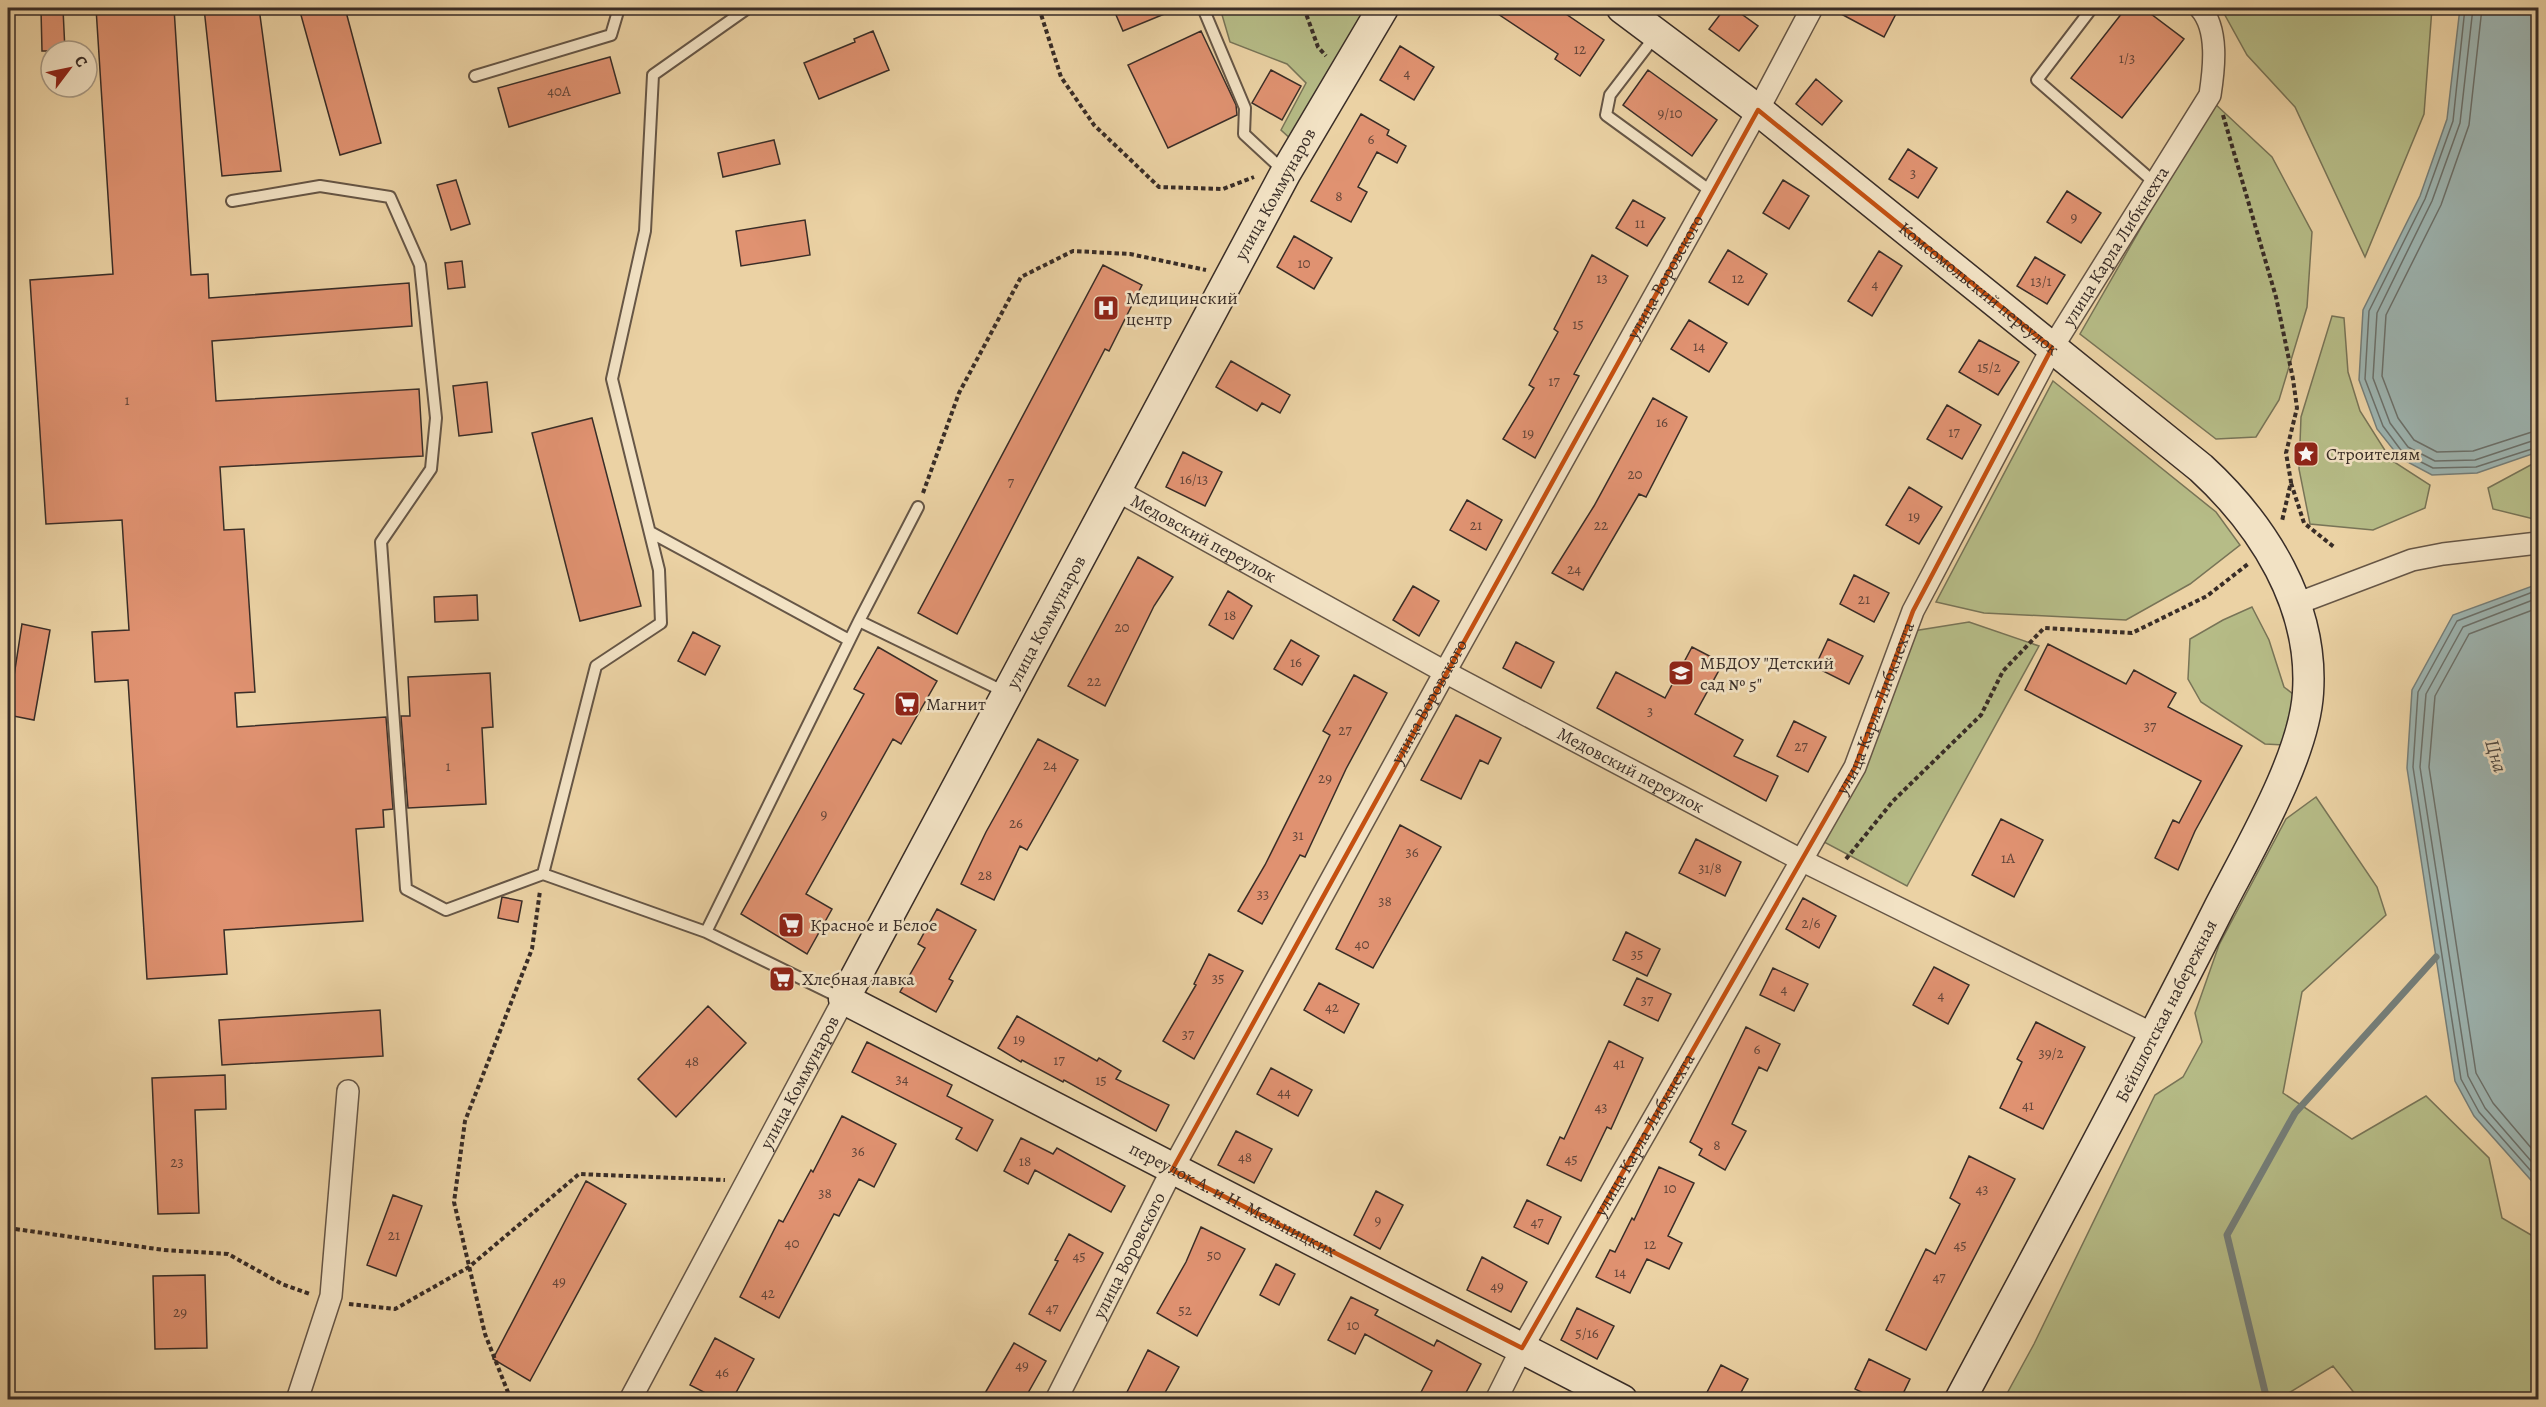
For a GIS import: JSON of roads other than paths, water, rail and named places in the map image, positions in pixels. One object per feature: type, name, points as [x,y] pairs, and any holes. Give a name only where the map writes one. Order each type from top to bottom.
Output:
[{"type":"street","name":"улица Коммунаров","points":[[630,1400],[1116,490],[1230,275],[1283,169],[1383,8]]},
{"type":"street","name":"Комсомольский переулок","points":[[1622,8],[1758,110],[2226,491],[2252,522],[2268,547],[2296,604]]},
{"type":"street","name":"улица Воровского","points":[[1056,1400],[1172,1170],[1445,672],[1758,110],[1812,8]]},
{"type":"street","name":"улица Карла Либкнехта","points":[[1496,1400],[1522,1348],[1855,767],[1913,611],[2052,348],[2210,95],[2213,48],[2207,15],[2200,8]]},
{"type":"street","name":"Медовский переулок","points":[[1116,490],[1445,672],[1803,861],[2155,1035]]},
{"type":"street","points":[[2296,604],[2412,560],[2538,543]]},
{"type":"street","name":"Бейшлотская набережная","points":[[1960,1400],[2155,1035],[2276,795],[2302,728],[2308,694],[2309,660],[2296,604]]},
{"type":"street","name":"переулок А. и Н. Мельницких","points":[[844,999],[1622,1400]]},
{"type":"street","points":[[297,1400],[329,1301],[348,1091]]},
{"type":"lane","points":[[475,76],[611,35],[619,8]]},
{"type":"lane","points":[[543,874],[596,666],[661,623],[658,570],[612,379],[645,231],[653,75],[748,8]]},
{"type":"lane","points":[[1203,8],[1245,108],[1244,134],[1283,169]]},
{"type":"lane","points":[[2092,8],[2037,80],[2155,183]]},
{"type":"lane","points":[[1656,34],[1610,94],[1606,115],[1712,192]]},
{"type":"lane","points":[[232,201],[320,186],[390,197],[420,265],[436,418],[431,469],[381,543],[406,889],[446,910],[543,874],[706,932],[844,999]]},
{"type":"lane","points":[[706,932],[849,640],[918,507]]},
{"type":"lane","points":[[650,532],[849,640]]},
{"type":"lane","points":[[859,621],[1008,693]]},
{"type":"water","points":[[2460,8],[2538,8],[2538,452],[2477,473],[2432,475],[2400,458],[2377,429],[2359,380],[2363,310],[2420,196],[2447,119]]},
{"type":"water","name":"Цна","points":[[2538,584],[2538,1188],[2474,1116],[2455,1081],[2407,768],[2412,690],[2453,615]]},
{"type":"waterway","points":[[2267,1400],[2227,1235],[2295,1113],[2436,957]]},
{"type":"place","name":"Медицинский центр","points":[[1106,308]]},
{"type":"place","name":"Строителям","points":[[2306,454]]},
{"type":"place","name":"МБДОУ \"Детский сад № 5\"","points":[[1681,673]]},
{"type":"place","name":"Магнит","points":[[907,704]]},
{"type":"place","name":"Красное и Белое","points":[[791,925]]},
{"type":"place","name":"Хлебная лавка","points":[[782,979]]}]
